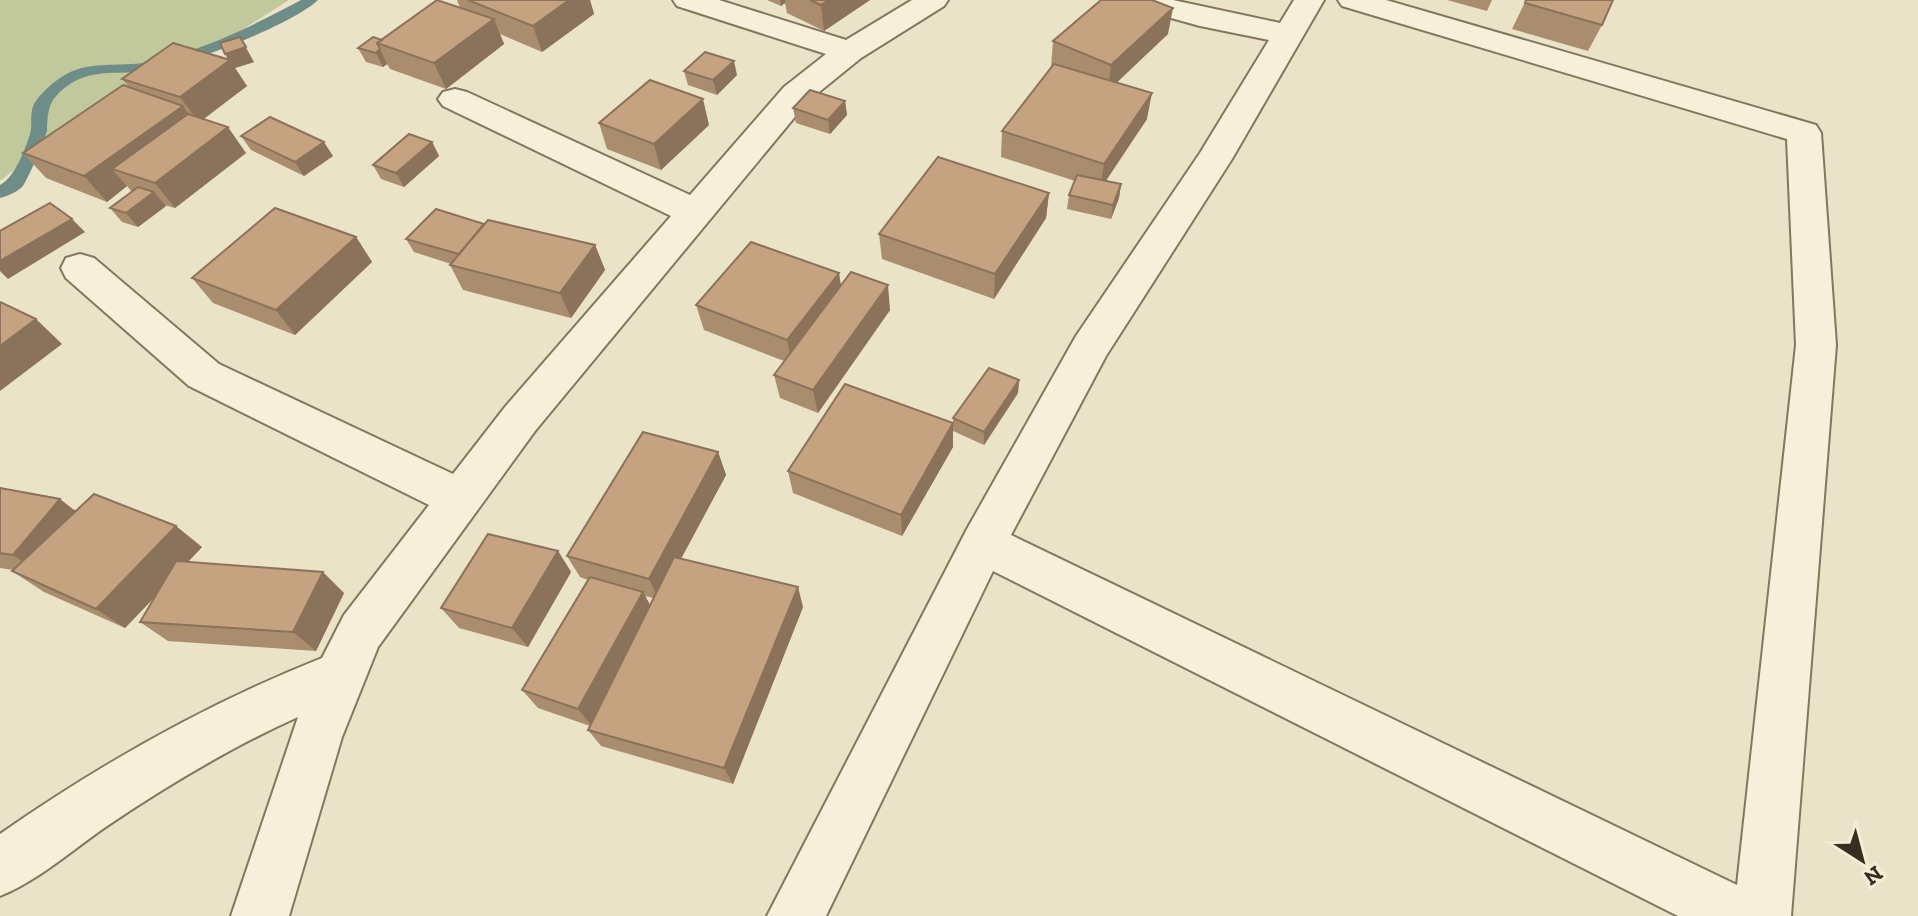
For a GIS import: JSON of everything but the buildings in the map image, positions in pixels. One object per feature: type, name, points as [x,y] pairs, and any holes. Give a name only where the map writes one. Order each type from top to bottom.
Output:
[{"type":"street","points":[[688,0],[850,51]]},
{"type":"street","points":[[260,916],[316,737],[361,631],[520,419],[796,94],[850,51],[933,0]]},
{"type":"street","points":[[1139,0],[1200,17],[1289,34]]},
{"type":"street","points":[[796,916],[983,543],[1090,347],[1214,159],[1309,0]]},
{"type":"street","points":[[1353,0],[1804,133],[1816,345],[1762,916]]},
{"type":"street","points":[[455,99],[695,213]]},
{"type":"street","points":[[80,268],[204,375],[459,498]]},
{"type":"street","points":[[983,543],[1739,916]]},
{"type":"street","points":[[0,868],[81,809],[172,755],[243,717],[340,675]]},
{"type":"green space","points":[[0,0],[289,0],[190,63],[43,147],[0,181]]},
{"type":"waterway","points":[[0,192],[16,183],[39,131],[37,120],[42,104],[62,83],[77,74],[102,68],[148,67],[242,37],[311,0]]}]
